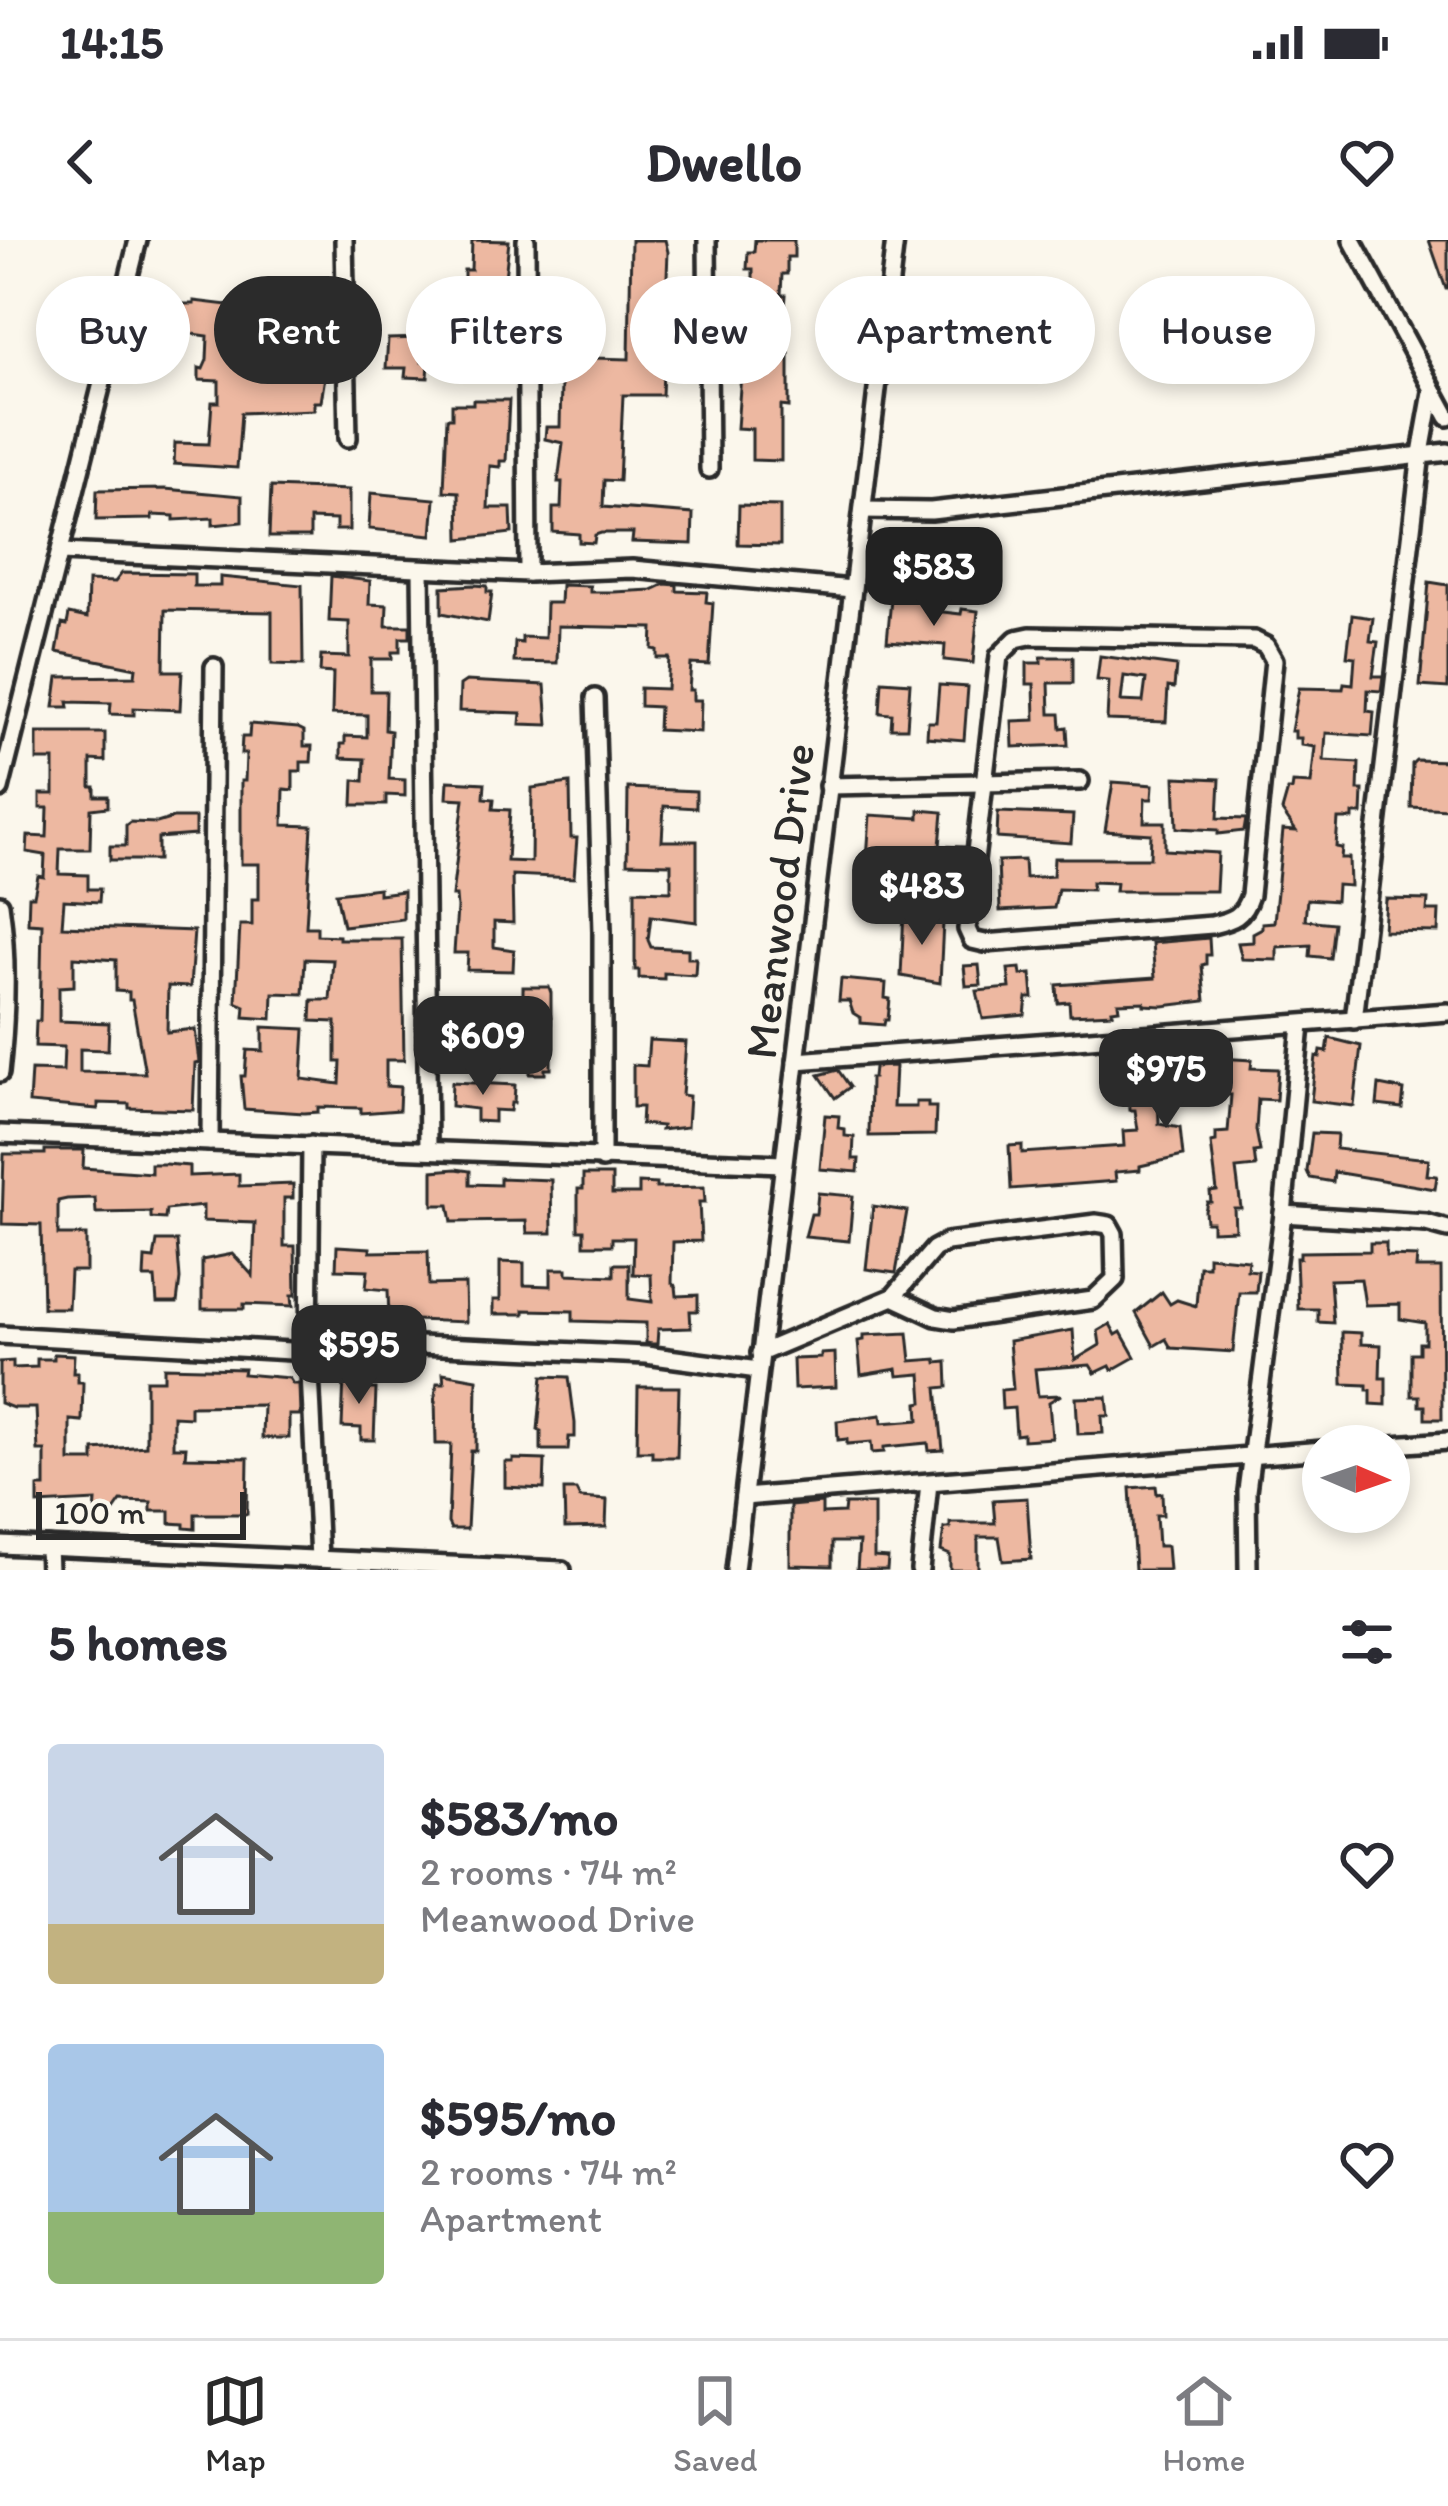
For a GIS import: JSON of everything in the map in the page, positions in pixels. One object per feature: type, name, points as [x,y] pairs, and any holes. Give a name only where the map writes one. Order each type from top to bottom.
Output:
[{"type":"street","points":[[0,788],[138,240]]},
{"type":"street","points":[[344,240],[348,438]]},
{"type":"street","points":[[526,240],[528,573]]},
{"type":"street","points":[[706,240],[709,470]]},
{"type":"street","name":"Meanwood Drive","points":[[735,1570],[895,240]]},
{"type":"street","points":[[1352,240],[1448,417]]},
{"type":"street","points":[[1354,1019],[1432,392]]},
{"type":"street","points":[[863,509],[931,512],[1448,452]]},
{"type":"street","points":[[61,552],[528,573],[632,569],[852,589]]},
{"type":"street","points":[[421,569],[428,1148]]},
{"type":"street","points":[[1030,636],[1254,640],[1266,646],[1274,660],[1250,896],[1245,910],[1234,920],[986,943],[972,940],[967,929],[982,783],[999,656],[1016,640],[1030,636]]},
{"type":"street","points":[[211,1142],[214,667]]},
{"type":"street","points":[[595,698],[602,1160]]},
{"type":"street","points":[[829,786],[1080,781]]},
{"type":"street","points":[[0,904],[4,1030],[0,1073]]},
{"type":"street","points":[[796,1061],[1448,1012]]},
{"type":"street","points":[[1248,1570],[1245,1523],[1301,1025]]},
{"type":"street","points":[[0,1134],[783,1164]]},
{"type":"street","points":[[311,1145],[309,1352],[319,1559]]},
{"type":"street","points":[[1283,1214],[1426,1223],[1448,1229]]},
{"type":"street","points":[[0,1335],[309,1352],[419,1345],[759,1361],[893,1297],[934,1249],[947,1242],[1096,1223],[1109,1225],[1114,1234],[1115,1279],[1093,1300],[954,1320],[893,1297]]},
{"type":"street","points":[[1410,1444],[1448,1441]]},
{"type":"street","points":[[744,1497],[1302,1451]]},
{"type":"street","points":[[920,1570],[928,1484]]},
{"type":"street","points":[[0,1545],[265,1563],[319,1559],[562,1570]]},
{"type":"street","points":[[48,1547],[49,1570]]},
{"type":"building","points":[[472,240],[509,241],[505,276],[464,276],[464,270],[471,270]]},
{"type":"building","points":[[631,240],[665,240],[667,276],[630,276]]},
{"type":"building","points":[[755,240],[794,240],[794,257],[787,257],[787,274],[782,276],[753,276],[753,269],[747,269],[748,252],[754,252]]},
{"type":"building","points":[[1429,240],[1448,240],[1448,289],[1446,289]]},
{"type":"building","points":[[630,300],[630,384],[662,384],[662,395],[623,395],[619,481],[604,480],[603,507],[693,514],[692,544],[632,542],[633,533],[601,533],[595,535],[594,543],[579,542],[579,534],[553,532],[553,508],[561,508],[562,482],[558,482],[563,443],[545,439],[546,427],[560,427],[561,384],[606,384],[606,358],[629,359]]},
{"type":"building","points":[[214,303],[214,381],[199,380],[199,368],[207,360],[208,336],[190,334],[190,304]]},
{"type":"building","points":[[406,338],[406,368],[386,368],[388,339]]},
{"type":"building","points":[[219,384],[324,384],[321,402],[314,402],[314,410],[241,413],[237,468],[174,464],[175,443],[209,444],[212,402],[219,402]]},
{"type":"building","points":[[740,384],[789,384],[789,407],[781,406],[781,461],[752,460],[752,429],[737,428]]},
{"type":"building","points":[[473,400],[509,400],[506,461],[500,461],[500,467],[490,466],[488,508],[511,508],[512,533],[460,539],[459,492],[444,491],[447,418],[452,418],[452,404],[473,404]]},
{"type":"building","points":[[271,487],[349,490],[349,530],[336,530],[336,520],[310,519],[310,537],[269,537]]},
{"type":"building","points":[[165,489],[242,496],[242,522],[213,525],[213,518],[174,520],[174,516],[152,515],[152,519],[96,520],[97,490]]},
{"type":"building","points":[[371,493],[435,499],[432,535],[369,529]]},
{"type":"building","points":[[739,505],[780,506],[780,545],[738,544]]},
{"type":"building","points":[[122,573],[194,574],[194,586],[220,586],[220,577],[302,585],[303,665],[272,664],[272,612],[165,610],[164,671],[182,671],[180,710],[134,708],[134,715],[110,714],[111,703],[68,702],[69,707],[54,707],[58,677],[135,676],[136,668],[57,652],[62,624],[67,625],[69,614],[87,618],[88,581],[115,582]]},
{"type":"building","points":[[331,576],[370,581],[369,604],[387,605],[386,626],[410,626],[410,638],[400,638],[400,652],[392,652],[392,659],[371,659],[371,691],[386,691],[385,730],[391,731],[389,779],[405,780],[405,796],[386,795],[386,805],[353,805],[354,780],[364,781],[365,759],[341,758],[341,744],[345,736],[367,737],[367,715],[332,714],[333,673],[320,672],[321,656],[349,657],[349,622],[329,621]]},
{"type":"building","points":[[1429,582],[1448,585],[1448,688],[1420,686]]},
{"type":"building","points":[[561,585],[614,592],[652,590],[677,585],[677,591],[707,592],[706,602],[713,603],[709,665],[691,664],[689,690],[693,690],[693,700],[701,700],[700,732],[658,730],[659,707],[640,706],[640,688],[667,689],[669,658],[657,658],[657,650],[652,649],[653,628],[558,626],[557,663],[514,662],[515,642],[522,643],[522,637],[545,638],[546,603],[560,603]]},
{"type":"building","points":[[487,586],[487,592],[492,592],[488,622],[442,613],[442,587]]},
{"type":"building","points":[[891,599],[925,601],[925,610],[978,611],[973,663],[944,660],[945,645],[887,641]]},
{"type":"building","points":[[1352,615],[1373,618],[1370,641],[1378,642],[1373,676],[1383,676],[1381,691],[1368,690],[1367,711],[1374,712],[1372,736],[1326,733],[1324,761],[1359,763],[1358,790],[1363,790],[1362,814],[1338,819],[1336,847],[1342,848],[1341,858],[1349,858],[1350,886],[1337,885],[1336,901],[1307,899],[1305,920],[1334,923],[1330,958],[1310,956],[1311,945],[1277,947],[1277,960],[1242,959],[1238,943],[1253,942],[1253,933],[1262,923],[1274,922],[1283,830],[1296,831],[1282,811],[1288,790],[1293,783],[1311,784],[1315,747],[1301,745],[1301,738],[1291,731],[1299,688],[1343,689],[1344,683],[1353,684],[1355,657],[1347,656]]},
{"type":"building","points":[[1100,656],[1176,666],[1174,688],[1168,687],[1166,722],[1107,720],[1109,681],[1097,680]],"holes":[[[1124,676],[1146,679],[1143,702],[1121,701]]]},
{"type":"building","points":[[1041,657],[1073,657],[1073,683],[1049,683],[1050,714],[1060,714],[1068,745],[1013,747],[1012,721],[1035,720],[1034,684],[1027,684],[1027,663],[1041,663]]},
{"type":"building","points":[[466,681],[545,685],[548,725],[520,724],[521,713],[459,711],[460,685]]},
{"type":"building","points":[[882,681],[910,683],[907,728],[891,728],[892,714],[880,713]]},
{"type":"building","points":[[939,685],[968,687],[964,740],[927,737],[928,722],[936,722]]},
{"type":"building","points":[[250,724],[298,728],[304,731],[304,746],[312,746],[311,762],[301,762],[301,771],[293,771],[293,790],[284,789],[283,825],[312,826],[306,927],[317,927],[317,935],[339,939],[402,939],[404,1060],[386,1060],[386,1086],[400,1087],[399,1110],[361,1113],[361,1108],[318,1107],[318,1112],[304,1113],[244,1109],[241,1076],[245,1076],[247,1050],[263,1051],[263,1027],[305,1029],[302,1079],[340,1084],[341,1062],[336,1062],[336,1022],[311,1021],[312,1000],[330,1000],[333,960],[305,959],[303,994],[273,993],[272,1019],[244,1017],[245,1006],[236,1002],[240,925],[252,925],[252,899],[259,899],[259,864],[241,864],[241,781],[245,781],[246,754],[241,754],[242,737],[249,737]]},
{"type":"building","points":[[37,733],[105,733],[105,761],[91,760],[91,787],[95,787],[95,796],[108,796],[108,807],[91,809],[90,849],[60,849],[59,874],[88,875],[88,889],[100,889],[99,902],[64,900],[62,926],[194,931],[190,987],[168,986],[167,1032],[195,1029],[199,1062],[195,1063],[193,1110],[29,1103],[31,1070],[63,1071],[64,1047],[35,1046],[42,924],[28,923],[29,896],[34,896],[38,876],[44,877],[45,855],[27,852],[28,836],[47,837],[48,808],[40,808],[40,794],[54,794],[54,760],[37,760]],"holes":[[[74,957],[116,960],[116,991],[129,992],[132,1000],[145,1073],[80,1072],[80,1049],[108,1050],[109,1023],[59,1021],[59,987],[74,986]]]},
{"type":"building","points":[[1416,760],[1448,761],[1448,809],[1411,807]]},
{"type":"building","points":[[1175,777],[1220,779],[1218,818],[1246,819],[1244,831],[1218,834],[1218,830],[1177,828]]},
{"type":"building","points":[[448,781],[485,783],[484,798],[494,799],[493,809],[510,810],[507,861],[531,862],[532,788],[570,783],[571,838],[577,838],[574,878],[512,875],[513,923],[494,922],[494,947],[514,950],[513,971],[467,970],[468,953],[454,953],[457,908],[456,896],[452,896],[464,799],[447,798]]},
{"type":"building","points":[[1113,782],[1153,785],[1152,799],[1145,799],[1144,822],[1165,822],[1165,850],[1218,853],[1216,891],[1115,891],[1116,883],[1092,882],[1092,890],[1058,889],[1054,908],[1000,911],[998,861],[1024,860],[1025,878],[1053,876],[1054,858],[1150,858],[1151,834],[1105,831]]},
{"type":"building","points":[[628,788],[696,791],[696,808],[664,806],[662,841],[697,841],[697,922],[651,916],[648,940],[651,947],[688,949],[688,958],[696,958],[695,975],[664,973],[664,979],[639,978],[635,970],[635,890],[671,891],[671,864],[627,863]]},
{"type":"building","points":[[919,810],[943,812],[940,846],[964,847],[963,860],[939,859],[937,883],[912,881],[913,873],[881,871],[882,860],[867,859],[870,815],[919,818]]},
{"type":"building","points":[[998,812],[1073,815],[1071,843],[997,838]]},
{"type":"building","points":[[195,818],[195,835],[158,838],[158,860],[110,860],[110,846],[126,846],[130,822]]},
{"type":"building","points":[[379,888],[379,894],[403,891],[403,919],[343,926],[336,893]]},
{"type":"building","points":[[1386,899],[1428,900],[1427,911],[1439,911],[1438,932],[1384,931]]},
{"type":"building","points":[[904,912],[924,913],[924,921],[943,922],[940,983],[901,976]]},
{"type":"building","points":[[1209,938],[1210,955],[1202,965],[1205,1001],[1163,1006],[1118,1003],[1113,1013],[1070,1015],[1069,1002],[1058,1003],[1057,985],[1155,978],[1152,943]]},
{"type":"building","points":[[979,965],[981,985],[966,986],[964,966]]},
{"type":"building","points":[[1020,968],[1021,975],[1031,974],[1033,998],[1027,998],[1025,1015],[983,1019],[977,991],[1010,988],[1008,969]]},
{"type":"building","points":[[841,979],[886,983],[885,998],[890,999],[884,1025],[861,1023],[849,1001],[839,1001]]},
{"type":"building","points":[[523,987],[549,987],[551,993],[551,1069],[545,1069],[545,1074],[530,1074],[530,1063],[525,1063],[529,1030],[524,1030],[528,998],[523,998]]},
{"type":"building","points":[[1329,1038],[1361,1046],[1354,1106],[1311,1101],[1316,1056],[1327,1052]]},
{"type":"building","points":[[649,1040],[686,1042],[682,1095],[689,1096],[687,1127],[661,1130],[662,1126],[641,1124],[642,1107],[633,1107],[633,1065],[647,1066]]},
{"type":"building","points":[[1182,1056],[1252,1060],[1251,1068],[1278,1069],[1276,1100],[1258,1099],[1256,1167],[1236,1169],[1241,1208],[1234,1208],[1235,1230],[1212,1231],[1205,1211],[1210,1192],[1217,1191],[1211,1143],[1216,1142],[1216,1133],[1228,1132],[1231,1095],[1158,1095],[1159,1124],[1180,1128],[1183,1156],[1140,1166],[1140,1170],[1115,1172],[1116,1181],[1011,1189],[1009,1146],[1022,1145],[1022,1153],[1124,1146],[1123,1131],[1138,1130],[1135,1110],[1130,1110],[1129,1085],[1120,1085],[1119,1065]]},
{"type":"building","points":[[895,1066],[893,1107],[928,1102],[928,1107],[936,1107],[935,1135],[869,1136],[874,1067]]},
{"type":"building","points":[[838,1070],[850,1087],[835,1098],[819,1075]]},
{"type":"building","points":[[452,1082],[515,1085],[514,1103],[510,1111],[494,1110],[494,1122],[476,1121],[476,1109],[451,1106]]},
{"type":"building","points":[[1379,1085],[1404,1090],[1402,1108],[1377,1105]]},
{"type":"building","points":[[825,1115],[839,1116],[838,1128],[854,1137],[858,1172],[820,1169]]},
{"type":"building","points":[[1312,1133],[1337,1134],[1336,1149],[1429,1159],[1427,1175],[1437,1176],[1435,1189],[1334,1172],[1333,1182],[1310,1178]]},
{"type":"building","points":[[45,1150],[84,1150],[83,1168],[151,1173],[151,1164],[165,1164],[189,1166],[189,1176],[239,1174],[239,1186],[293,1184],[293,1198],[284,1198],[284,1246],[295,1246],[293,1306],[244,1304],[244,1309],[202,1309],[202,1260],[233,1254],[253,1276],[255,1223],[203,1221],[203,1206],[166,1210],[165,1219],[151,1218],[151,1212],[96,1213],[95,1198],[58,1201],[58,1235],[86,1235],[86,1271],[70,1271],[68,1308],[43,1308],[41,1225],[2,1224],[4,1154],[45,1154]]},
{"type":"building","points":[[433,1171],[470,1171],[470,1184],[500,1185],[500,1178],[551,1180],[552,1233],[527,1233],[526,1221],[452,1222],[449,1205],[433,1205]]},
{"type":"building","points":[[583,1175],[612,1175],[612,1194],[639,1194],[639,1183],[656,1184],[656,1188],[704,1187],[705,1202],[699,1202],[701,1241],[673,1242],[672,1283],[677,1296],[698,1295],[698,1311],[690,1311],[691,1328],[658,1329],[657,1344],[652,1344],[646,1343],[646,1323],[573,1321],[573,1311],[493,1314],[493,1300],[500,1300],[500,1262],[524,1263],[524,1285],[551,1286],[551,1269],[614,1276],[614,1264],[629,1264],[629,1299],[652,1302],[651,1275],[633,1274],[634,1238],[612,1238],[612,1245],[584,1245],[584,1230],[578,1230],[578,1189],[583,1189]]},
{"type":"building","points":[[818,1193],[853,1196],[849,1241],[805,1237],[811,1214],[816,1214]]},
{"type":"building","points":[[873,1206],[907,1211],[896,1273],[866,1269]]},
{"type":"building","points":[[157,1241],[177,1241],[177,1303],[157,1303],[155,1278],[144,1278],[145,1258],[154,1259]]},
{"type":"building","points":[[1370,1243],[1386,1243],[1386,1256],[1417,1257],[1416,1268],[1441,1268],[1442,1419],[1425,1419],[1419,1396],[1411,1396],[1411,1353],[1419,1353],[1419,1343],[1425,1343],[1425,1323],[1400,1319],[1400,1304],[1365,1305],[1361,1279],[1330,1280],[1333,1323],[1318,1322],[1318,1309],[1298,1309],[1296,1258],[1300,1252],[1370,1251]]},
{"type":"building","points":[[337,1246],[370,1248],[370,1252],[428,1251],[429,1285],[465,1284],[466,1322],[389,1319],[388,1290],[366,1288],[368,1270],[336,1269]]},
{"type":"building","points":[[1208,1256],[1248,1260],[1247,1270],[1258,1271],[1256,1292],[1239,1292],[1233,1352],[1171,1348],[1166,1339],[1154,1346],[1136,1313],[1162,1292],[1170,1304],[1177,1300],[1196,1306],[1199,1266],[1208,1266]]},
{"type":"building","points":[[1110,1324],[1116,1335],[1121,1332],[1135,1357],[1095,1373],[1090,1365],[1035,1369],[1038,1396],[1061,1395],[1049,1402],[1052,1438],[1023,1440],[1023,1434],[1016,1435],[1014,1408],[1002,1409],[1001,1390],[1013,1389],[1009,1341],[1073,1330],[1075,1360],[1100,1345],[1098,1331]]},
{"type":"building","points":[[1342,1332],[1361,1333],[1361,1344],[1381,1345],[1380,1378],[1386,1378],[1386,1405],[1371,1404],[1367,1385],[1343,1384]]},
{"type":"building","points":[[908,1333],[911,1361],[947,1362],[948,1387],[937,1388],[943,1450],[929,1451],[928,1443],[884,1447],[884,1452],[872,1453],[871,1442],[838,1440],[837,1421],[881,1415],[882,1423],[919,1420],[921,1374],[898,1376],[897,1369],[861,1375],[858,1341],[864,1335]]},
{"type":"building","points":[[835,1353],[836,1387],[794,1389],[793,1359]]},
{"type":"building","points":[[54,1354],[74,1355],[73,1373],[83,1382],[82,1421],[70,1420],[70,1461],[94,1461],[94,1450],[146,1446],[146,1380],[164,1380],[164,1367],[244,1369],[243,1374],[289,1378],[299,1384],[300,1415],[289,1415],[289,1438],[262,1438],[263,1405],[190,1406],[190,1417],[173,1416],[173,1447],[186,1447],[185,1457],[248,1458],[247,1514],[195,1514],[195,1529],[170,1523],[170,1511],[151,1511],[151,1502],[121,1501],[111,1515],[95,1515],[96,1501],[38,1504],[38,1487],[45,1487],[45,1451],[38,1451],[36,1408],[0,1403],[0,1362],[13,1361],[13,1368],[37,1367],[37,1359],[54,1359]]},
{"type":"building","points":[[443,1373],[477,1379],[476,1451],[471,1451],[467,1529],[451,1529],[448,1523],[451,1444],[436,1444],[435,1396],[437,1383],[444,1383]]},
{"type":"building","points":[[543,1376],[569,1377],[575,1437],[569,1437],[568,1450],[541,1450]]},
{"type":"building","points":[[344,1377],[363,1378],[363,1389],[376,1389],[374,1440],[361,1440],[361,1428],[342,1427]]},
{"type":"building","points":[[638,1387],[679,1387],[677,1457],[652,1457],[652,1451],[637,1451]]},
{"type":"building","points":[[1107,1397],[1109,1416],[1102,1416],[1103,1433],[1078,1434],[1076,1398]]},
{"type":"building","points":[[545,1460],[544,1489],[505,1487],[505,1462]]},
{"type":"building","points":[[1156,1486],[1157,1494],[1162,1493],[1163,1515],[1156,1515],[1158,1546],[1167,1546],[1169,1570],[1135,1570],[1130,1488]]},
{"type":"building","points":[[564,1490],[576,1490],[580,1498],[607,1500],[606,1527],[565,1528]]},
{"type":"building","points":[[1027,1498],[1031,1559],[1003,1561],[999,1537],[978,1537],[978,1570],[950,1570],[950,1555],[941,1551],[944,1528],[950,1528],[950,1523],[995,1523],[993,1500]]},
{"type":"building","points":[[822,1503],[822,1514],[844,1513],[845,1504],[874,1504],[874,1557],[888,1558],[887,1570],[857,1570],[859,1542],[832,1542],[832,1566],[790,1565],[790,1506]]}]
